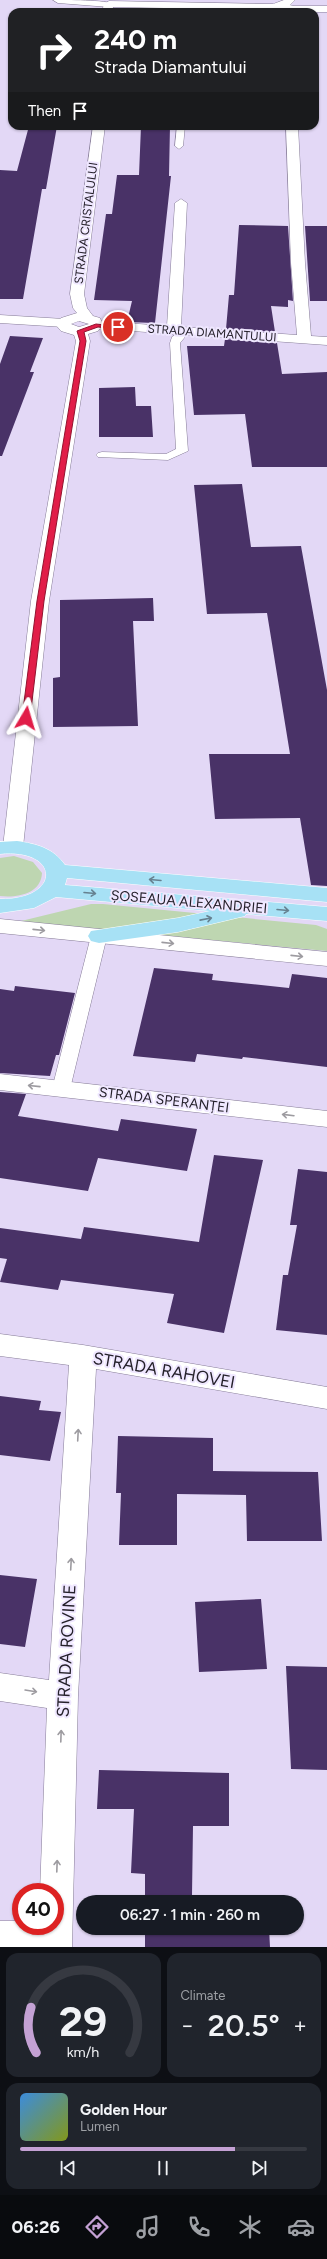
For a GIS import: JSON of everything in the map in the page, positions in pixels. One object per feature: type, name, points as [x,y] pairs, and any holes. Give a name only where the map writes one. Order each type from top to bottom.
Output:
[{"type":"main road","points":[[0,906],[26,904],[37,900],[54,880],[48,858],[38,852],[7,848]]},
{"type":"main road","name":"ȘOSEAUA ALEXANDRIEI","points":[[54,880],[327,895]]},
{"type":"main road","name":"ȘOSEAUA ALEXANDRIEI","points":[[54,880],[251,907],[327,914]]},
{"type":"main road","points":[[99,936],[178,925],[251,907]]},
{"type":"street","points":[[58,0],[113,8],[286,6],[306,8]]},
{"type":"street","name":"STRADA CRISTALULUI","points":[[7,848],[22,747],[40,601],[83,341],[75,318],[82,210],[90,130]]},
{"type":"street","name":"STRADA CRISTALULUI","points":[[75,318],[80,308],[77,294],[82,210],[98,130]]},
{"type":"street","points":[[292,130],[297,255],[304,339]]},
{"type":"street","points":[[179,332],[181,203]]},
{"type":"street","name":"STRADA DIAMANTULUI","points":[[0,319],[75,318],[179,332],[327,341]]},
{"type":"street","points":[[0,926],[327,959]]},
{"type":"street","name":"STRADA SPERANȚEI","points":[[0,1082],[327,1119]]},
{"type":"street","name":"STRADA RAHOVEI","points":[[0,1345],[83,1356],[327,1398]]},
{"type":"street","name":"STRADA ROVINE","points":[[55,1942],[63,1696],[83,1356]]},
{"type":"street","points":[[0,1686],[63,1696]]},
{"type":"street","points":[[0,1938],[55,1942]]},
{"type":"lane","points":[[179,146],[180,130]]},
{"type":"lane","points":[[102,455],[168,457],[182,451],[175,343],[179,332]]},
{"type":"lane","points":[[60,1089],[99,936]]},
{"type":"green space","points":[[14,856],[33,862],[42,873],[41,880],[33,890],[27,893],[14,896],[0,896],[0,858]]},
{"type":"green space","points":[[91,904],[316,925],[327,929],[327,951],[17,922]]},
{"type":"building","points":[[28,130],[56,130],[46,189],[42,189],[23,299],[0,299],[0,170],[17,171]]},
{"type":"building","points":[[141,130],[170,130],[169,176],[171,176],[155,323],[127,322],[132,301],[94,300],[106,214],[112,214],[117,175],[139,175]]},
{"type":"building","points":[[239,225],[288,226],[293,301],[288,300],[288,307],[271,306],[275,332],[226,329],[229,295],[234,295]]},
{"type":"building","points":[[305,226],[327,226],[327,301],[310,301]]},
{"type":"building","points":[[10,336],[43,338],[30,372],[34,372],[2,456],[0,456],[0,364]]},
{"type":"building","points":[[225,339],[277,343],[282,374],[327,372],[327,467],[252,467],[245,414],[194,415],[187,346],[224,346]]},
{"type":"building","points":[[135,387],[136,406],[151,406],[153,437],[99,437],[99,388]]},
{"type":"building","points":[[242,484],[251,547],[301,546],[327,690],[327,886],[311,885],[300,818],[215,819],[209,754],[290,754],[267,613],[207,614],[194,485]]},
{"type":"building","points":[[153,598],[154,621],[133,621],[138,726],[53,727],[53,678],[60,677],[60,600]]},
{"type":"building","points":[[154,968],[213,974],[212,980],[289,988],[292,974],[327,978],[327,1067],[243,1057],[242,1059],[197,1054],[195,1062],[133,1056]]},
{"type":"building","points":[[15,986],[75,993],[59,1055],[56,1055],[50,1076],[0,1073],[0,989],[14,991]]},
{"type":"building","points":[[0,1092],[26,1094],[18,1116],[118,1131],[121,1119],[197,1129],[187,1171],[98,1158],[88,1191],[0,1178]]},
{"type":"building","points":[[214,1155],[263,1160],[224,1333],[167,1323],[174,1294],[61,1280],[58,1290],[0,1282],[7,1259],[0,1258],[0,1228],[81,1239],[84,1227],[199,1242]]},
{"type":"building","points":[[298,1169],[327,1172],[327,1335],[276,1330],[283,1275],[288,1275],[297,1225],[290,1225]]},
{"type":"building","points":[[0,1396],[41,1401],[39,1410],[61,1412],[50,1461],[0,1455]]},
{"type":"building","points":[[118,1436],[213,1438],[213,1471],[318,1472],[322,1541],[247,1541],[246,1495],[177,1494],[177,1545],[119,1545],[121,1493],[116,1493]]},
{"type":"building","points":[[0,1575],[37,1579],[25,1647],[0,1644]]},
{"type":"building","points":[[261,1599],[267,1669],[199,1672],[195,1602]]},
{"type":"building","points":[[286,1666],[327,1667],[327,1770],[291,1769]]},
{"type":"building","points":[[99,1770],[229,1773],[229,1826],[193,1826],[192,1895],[145,1895],[145,1874],[131,1873],[134,1809],[97,1809]]},
{"type":"building","points":[[145,1935],[269,1935],[270,1947],[145,1947]]},
{"type":"route","points":[[26,718],[40,601],[83,341],[80,331],[92,329],[96,325],[118,327]]}]
